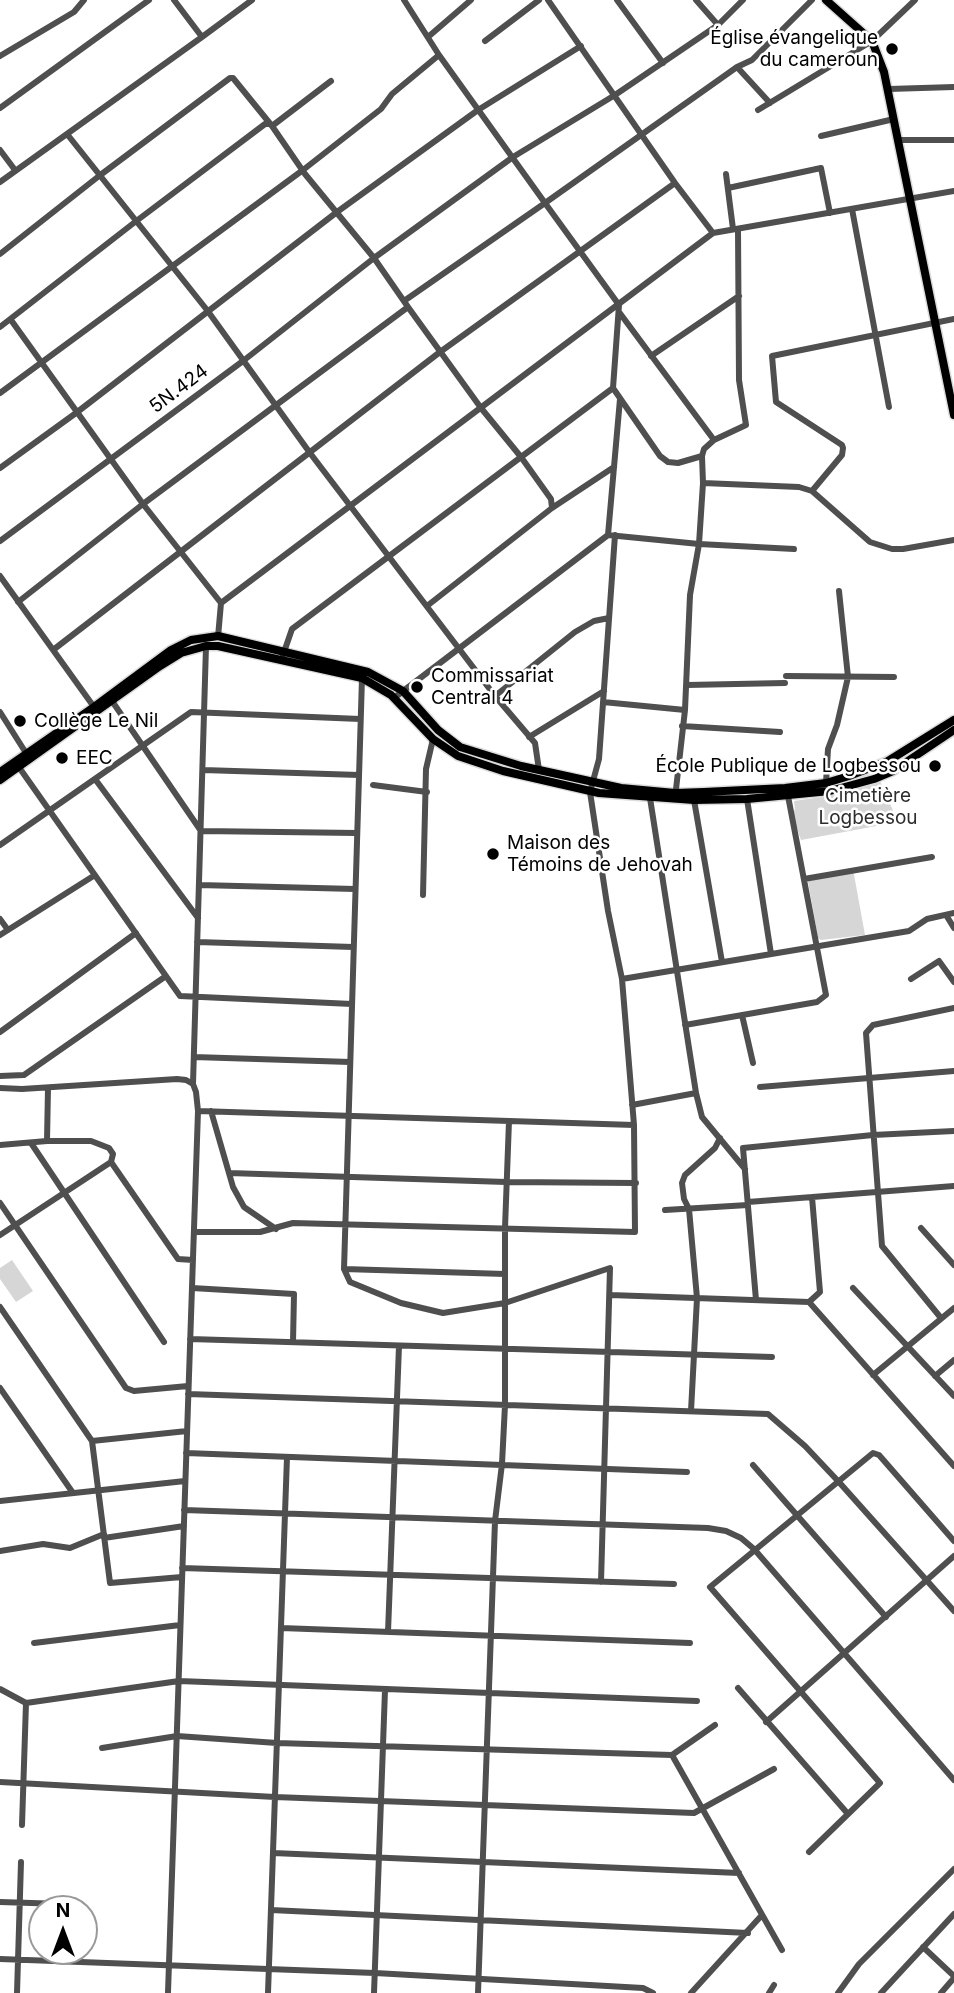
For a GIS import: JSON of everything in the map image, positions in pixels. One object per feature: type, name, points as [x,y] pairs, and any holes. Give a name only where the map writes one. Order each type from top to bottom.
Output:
[{"type":"main road","points":[[826,0],[872,41],[889,89],[954,415]]},
{"type":"main road","points":[[0,780],[26,753],[171,650],[191,640],[218,636],[362,678],[394,698],[446,750],[471,762],[650,798],[826,783],[888,761],[954,720]]},
{"type":"main road","points":[[0,772],[16,765],[181,653],[206,646],[282,656],[368,672],[404,691],[438,730],[460,747],[592,787],[694,800],[747,799],[830,791],[874,779],[909,762],[954,730]]},
{"type":"street","points":[[0,56],[74,12],[85,0]]},
{"type":"street","points":[[0,108],[149,0]]},
{"type":"street","points":[[174,0],[202,37]]},
{"type":"street","points":[[0,182],[252,0]]},
{"type":"street","points":[[428,37],[471,0]]},
{"type":"street","points":[[548,0],[713,233]]},
{"type":"street","points":[[617,0],[663,63]]},
{"type":"street","points":[[696,0],[718,25]]},
{"type":"street","name":"5N.424","points":[[0,541],[243,361],[374,258],[513,157],[615,95],[718,25],[743,0]]},
{"type":"street","points":[[18,602],[143,504],[276,408],[406,304],[737,67],[752,60],[812,0]]},
{"type":"street","points":[[758,110],[872,41],[915,0]]},
{"type":"street","points":[[405,1],[439,55],[580,251],[651,356],[714,440]]},
{"type":"street","points":[[485,41],[534,1]]},
{"type":"street","points":[[0,468],[76,413],[337,212],[478,110],[581,46]]},
{"type":"street","points":[[0,393],[303,170],[381,109],[391,94],[439,55]]},
{"type":"street","points":[[737,67],[770,103]]},
{"type":"street","points":[[0,254],[99,176],[233,78],[374,258],[481,408],[551,499],[552,508]]},
{"type":"street","points":[[0,327],[135,222],[331,81]]},
{"type":"street","points":[[889,89],[954,87]]},
{"type":"street","points":[[821,136],[894,119]]},
{"type":"street","points":[[66,134],[207,310],[276,408],[529,737],[537,748],[539,770]]},
{"type":"street","points":[[898,140],[954,141]]},
{"type":"street","points":[[0,150],[15,170]]},
{"type":"street","points":[[728,188],[821,169],[830,213]]},
{"type":"street","points":[[675,796],[687,685],[690,595],[699,544],[702,456],[704,449],[714,440],[746,425],[739,380],[739,296],[735,229],[726,174]]},
{"type":"street","points":[[53,650],[178,551],[440,352],[676,183]]},
{"type":"street","points":[[221,603],[619,308],[713,233],[954,191]]},
{"type":"street","points":[[852,209],[889,407]]},
{"type":"street","points":[[651,356],[739,296]]},
{"type":"street","points":[[619,308],[612,388],[660,456],[668,462],[678,463],[702,456]]},
{"type":"street","points":[[813,491],[842,455],[843,448],[776,402],[772,356],[954,319]]},
{"type":"street","points":[[11,320],[143,504],[221,603],[218,646]]},
{"type":"street","points":[[282,656],[292,629],[612,388]]},
{"type":"street","points":[[194,1231],[260,1232],[293,1223],[345,1223],[635,1232],[634,1125],[622,979],[608,911],[592,787],[599,759],[604,691],[614,467],[620,399]]},
{"type":"street","points":[[427,606],[552,508],[614,467]]},
{"type":"street","points":[[703,483],[799,487],[813,491],[870,542],[878,545],[903,549],[954,540]]},
{"type":"street","points":[[394,698],[611,535],[794,550]]},
{"type":"street","points":[[0,576],[94,707]]},
{"type":"street","points":[[826,783],[828,749],[837,725],[848,677],[839,591]]},
{"type":"street","points":[[495,696],[576,632],[594,621],[609,618]]},
{"type":"street","points":[[168,1993],[198,1111],[197,1092],[193,1084],[206,646]]},
{"type":"street","points":[[687,685],[894,677]]},
{"type":"street","points":[[362,678],[344,1269],[350,1282],[401,1303],[443,1313],[505,1303],[610,1268],[600,1581]]},
{"type":"street","points":[[529,737],[604,691]]},
{"type":"street","points":[[112,701],[201,831]]},
{"type":"street","points":[[603,702],[685,710]]},
{"type":"street","points":[[0,712],[26,753]]},
{"type":"street","points":[[0,845],[191,712],[360,719]]},
{"type":"street","points":[[682,726],[780,732]]},
{"type":"street","points":[[423,895],[426,769],[433,739]]},
{"type":"street","points":[[16,765],[180,996],[352,1004]]},
{"type":"street","points":[[202,770],[359,775]]},
{"type":"street","points":[[95,779],[198,918]]},
{"type":"street","points":[[373,786],[427,792]]},
{"type":"street","points":[[685,1025],[817,1002],[825,995],[788,796]]},
{"type":"street","points":[[650,798],[702,1117],[745,1169]]},
{"type":"street","points":[[747,799],[771,954]]},
{"type":"street","points":[[694,800],[722,962]]},
{"type":"street","points":[[201,831],[357,833]]},
{"type":"street","points":[[804,879],[932,857]]},
{"type":"street","points":[[0,935],[95,875]]},
{"type":"street","points":[[199,885],[355,889]]},
{"type":"street","points":[[622,979],[909,931],[927,919],[954,913]]},
{"type":"street","points":[[946,915],[954,928]]},
{"type":"street","points":[[0,919],[8,930]]},
{"type":"street","points":[[0,1032],[136,933]]},
{"type":"street","points":[[197,942],[353,947]]},
{"type":"street","points":[[911,979],[939,961],[954,982]]},
{"type":"street","points":[[0,1076],[23,1075],[166,976]]},
{"type":"street","points":[[941,1318],[882,1246],[866,1033],[873,1025],[954,1008]]},
{"type":"street","points":[[742,1015],[753,1063]]},
{"type":"street","points":[[194,1057],[350,1062]]},
{"type":"street","points":[[760,1087],[954,1071]]},
{"type":"street","points":[[0,1088],[48,1088],[177,1079],[193,1084]]},
{"type":"street","points":[[47,1141],[48,1088]]},
{"type":"street","points":[[632,1105],[696,1093]]},
{"type":"street","points":[[198,1111],[634,1125]]},
{"type":"street","points":[[211,1111],[229,1174],[244,1207],[276,1229]]},
{"type":"street","points":[[478,1993],[495,1521],[505,1405],[505,1228],[509,1121]]},
{"type":"street","points":[[756,1300],[743,1148],[873,1135],[954,1131]]},
{"type":"street","points":[[691,1411],[696,1298],[690,1209],[682,1188],[685,1175],[715,1148],[720,1138]]},
{"type":"street","points":[[0,1145],[90,1141],[109,1148],[113,1154],[111,1162],[0,1235]]},
{"type":"street","points":[[30,1143],[164,1342]]},
{"type":"street","points":[[111,1162],[178,1259],[192,1260]]},
{"type":"street","points":[[229,1174],[636,1183]]},
{"type":"street","points":[[665,1210],[877,1190],[954,1186]]},
{"type":"street","points":[[610,1295],[809,1302],[820,1292],[812,1197]]},
{"type":"street","points":[[0,1203],[126,1388],[134,1391],[188,1386]]},
{"type":"street","points":[[921,1228],[954,1265]]},
{"type":"street","points":[[344,1269],[505,1275]]},
{"type":"street","points":[[192,1288],[294,1294],[293,1342]]},
{"type":"street","points":[[853,1288],[954,1396]]},
{"type":"street","points":[[809,1302],[954,1466]]},
{"type":"street","points":[[0,1307],[92,1441],[110,1583],[182,1577]]},
{"type":"street","points":[[873,1375],[954,1308]]},
{"type":"street","points":[[190,1339],[772,1356]]},
{"type":"street","points":[[388,1632],[399,1346]]},
{"type":"street","points":[[935,1376],[954,1360]]},
{"type":"street","points":[[0,1388],[73,1493]]},
{"type":"street","points":[[188,1395],[768,1414],[805,1446],[954,1611]]},
{"type":"street","points":[[92,1441],[187,1431]]},
{"type":"street","points":[[186,1453],[687,1472]]},
{"type":"street","points":[[809,1852],[880,1783],[710,1587],[869,1454],[878,1455],[954,1541]]},
{"type":"street","points":[[268,1993],[287,1457]]},
{"type":"street","points":[[753,1465],[886,1617]]},
{"type":"street","points":[[0,1501],[185,1481]]},
{"type":"street","points":[[184,1510],[708,1528],[726,1531],[741,1538],[754,1549],[954,1780]]},
{"type":"street","points":[[0,1551],[43,1544],[71,1548],[104,1536],[184,1526]]},
{"type":"street","points":[[766,1722],[954,1556]]},
{"type":"street","points":[[182,1568],[674,1584]]},
{"type":"street","points":[[34,1643],[180,1625]]},
{"type":"street","points":[[281,1628],[690,1643]]},
{"type":"street","points":[[0,1689],[26,1703],[179,1681],[697,1701]]},
{"type":"street","points":[[738,1688],[848,1814]]},
{"type":"street","points":[[374,1993],[384,1690]]},
{"type":"street","points":[[22,1825],[26,1703]]},
{"type":"street","points":[[102,1748],[177,1736],[277,1743],[671,1755],[715,1726]]},
{"type":"street","points":[[671,1755],[782,1950]]},
{"type":"street","points":[[0,1782],[275,1797],[694,1813],[774,1769]]},
{"type":"street","points":[[273,1853],[739,1873]]},
{"type":"street","points":[[17,1993],[21,1862]]},
{"type":"street","points":[[838,1993],[859,1964],[954,1869]]},
{"type":"street","points":[[0,1902],[28,1902]]},
{"type":"street","points":[[271,1910],[747,1933]]},
{"type":"street","points":[[691,1993],[762,1914]]},
{"type":"street","points":[[881,1993],[954,1914]]},
{"type":"street","points":[[923,1947],[954,1977],[941,1993]]},
{"type":"street","points":[[0,1959],[375,1973],[643,1988],[653,1993]]},
{"type":"street","points":[[769,1993],[774,1985]]},
{"type":"green space","name":"Cimetière Logbessou","points":[[880,781],[898,822],[801,840],[791,811],[795,810],[794,801],[842,794]]},
{"type":"green space","points":[[853,869],[865,935],[821,940],[818,938],[807,876]]},
{"type":"green space","points":[[12,1260],[33,1291],[16,1302],[0,1279],[0,1268]]},
{"type":"place","name":"Église évangelique du cameroun","points":[[892,49]]},
{"type":"place","name":"Commissariat Central 4","points":[[417,687]]},
{"type":"place","name":"Collège Le Nil","points":[[20,721]]},
{"type":"place","name":"EEC","points":[[62,758]]},
{"type":"place","name":"École Publique de Logbessou","points":[[935,766]]},
{"type":"place","name":"Maison des Témoins de Jehovah","points":[[493,854]]}]
